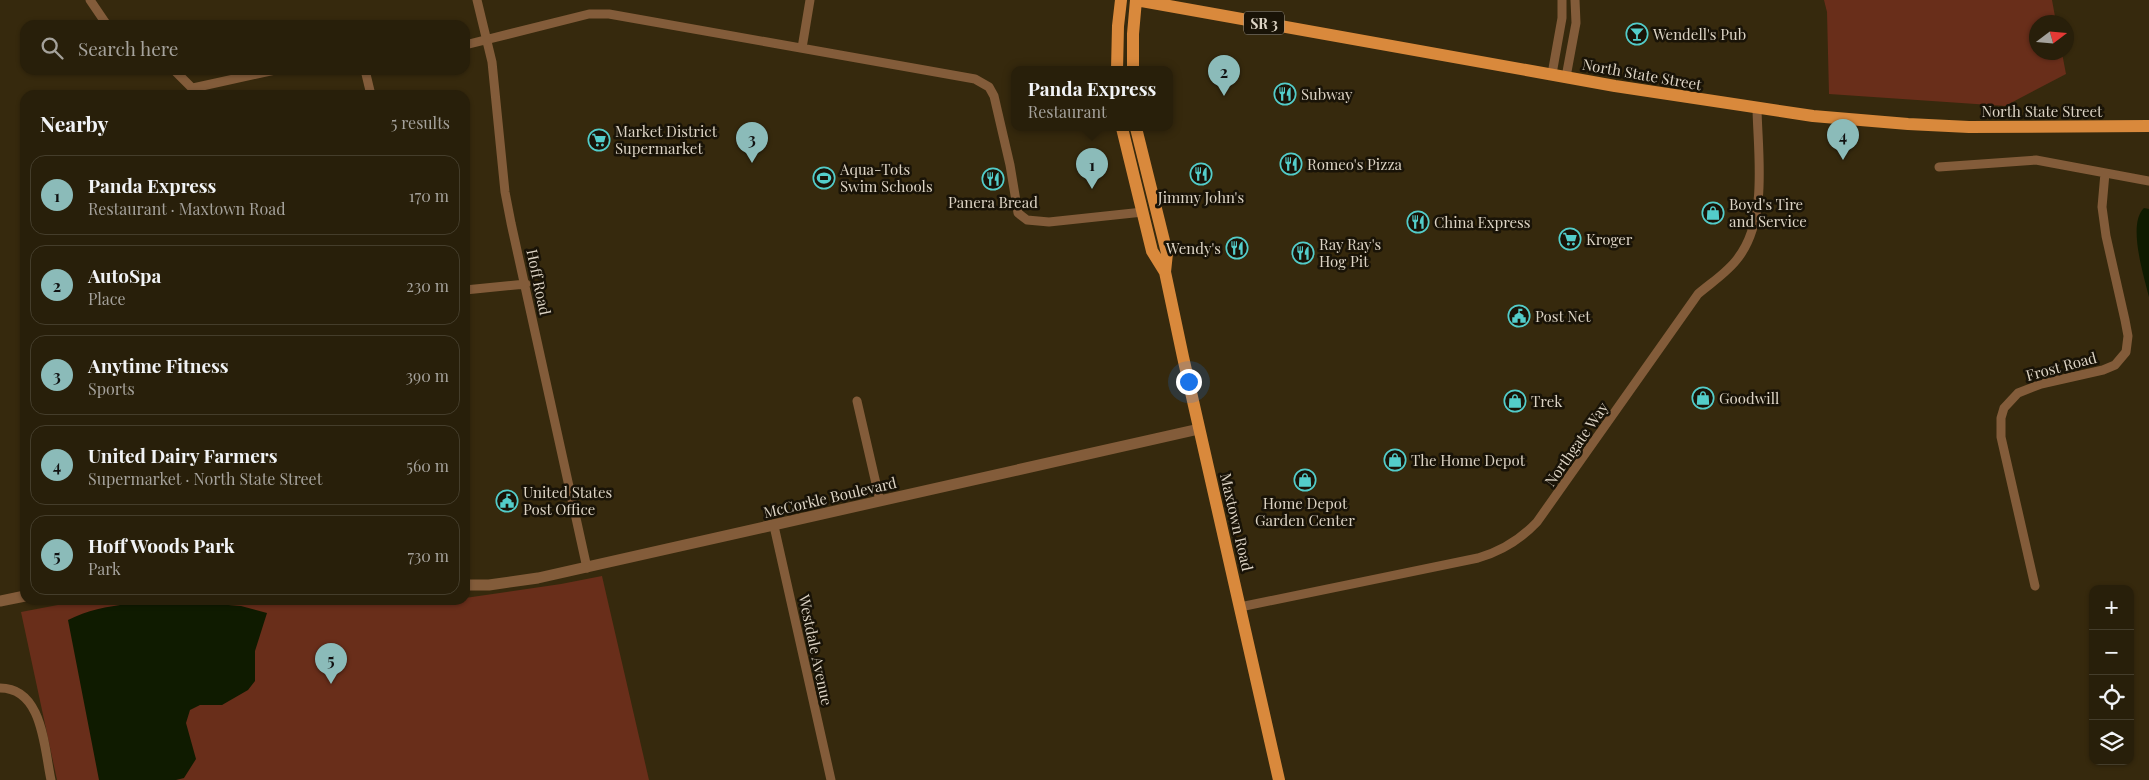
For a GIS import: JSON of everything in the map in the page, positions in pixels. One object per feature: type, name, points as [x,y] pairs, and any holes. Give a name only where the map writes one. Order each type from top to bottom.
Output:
[{"type":"main road","points":[[1117,66],[1121,0]]},
{"type":"main road","points":[[1133,66],[1136,0]]},
{"type":"main road","name":"North State Street","points":[[1136,0],[1566,77],[1758,109],[1862,121],[1969,127],[2149,126]]},
{"type":"main road","name":"Maxtown Road","points":[[1123,131],[1152,251],[1165,272]]},
{"type":"main road","name":"Maxtown Road","points":[[1137,131],[1167,253],[1165,272],[1279,780]]},
{"type":"main road","points":[[1127,152],[1134,158],[1150,208],[1158,215]]},
{"type":"street","points":[[90,0],[104,20]]},
{"type":"street","name":"Hoff Road","points":[[477,0],[487,40],[499,117],[505,192],[587,568]]},
{"type":"street","points":[[802,48],[810,0]]},
{"type":"street","points":[[1552,74],[1562,18],[1562,0]]},
{"type":"street","points":[[1566,77],[1576,23],[1575,0]]},
{"type":"street","points":[[470,44],[589,14],[609,14],[975,79],[989,87],[994,96],[1018,213],[1027,220],[1049,222],[1143,212]]},
{"type":"street","points":[[179,75],[194,90]]},
{"type":"street","points":[[203,90],[257,75]]},
{"type":"street","points":[[366,75],[370,90]]},
{"type":"street","name":"Northgate Way","points":[[1240,607],[1478,558],[1503,549],[1527,533],[1537,522],[1698,294],[1728,270],[1746,248],[1756,221],[1758,196],[1758,109]]},
{"type":"street","points":[[1939,167],[2036,160],[2149,181]]},
{"type":"street","name":"Frost Road","points":[[2035,586],[2001,437],[2001,418],[2004,408],[2018,393],[2041,384],[2103,370],[2115,365],[2126,352],[2128,336],[2106,236],[2102,207],[2105,173]]},
{"type":"street","points":[[470,290],[526,284]]},
{"type":"street","points":[[857,401],[880,501]]},
{"type":"street","name":"McCorkle Boulevard","points":[[470,585],[515,582],[587,568],[1199,429]]},
{"type":"street","name":"Westdale Avenue","points":[[774,526],[831,780]]},
{"type":"street","points":[[0,601],[20,597]]},
{"type":"street","points":[[0,688],[15,690],[23,694],[35,708],[51,780]]},
{"type":"shaded area","points":[[1824,0],[2052,0],[2055,15],[2029,15],[2029,60],[2063,60],[2066,74],[2005,106],[1829,94],[1827,12]]},
{"type":"shaded area","points":[[2144,208],[2149,209],[2149,297],[2138,251],[2137,238],[2139,216]]},
{"type":"shaded area","points":[[602,576],[649,780],[57,780],[21,612],[58,605],[470,605],[470,597]]},
{"type":"shaded area","points":[[228,605],[241,606],[267,613],[255,651],[255,681],[248,690],[222,705],[200,705],[190,710],[186,723],[196,759],[184,778],[176,780],[99,780],[68,620],[97,609],[112,606]]},
{"type":"place","name":"Wendell's Pub","points":[[1637,34]]},
{"type":"place","name":"Subway","points":[[1285,94]]},
{"type":"place","name":"AutoSpa","points":[[1224,96]]},
{"type":"place","name":"Market District Supermarket","points":[[599,140]]},
{"type":"place","name":"United Dairy Farmers","points":[[1843,160]]},
{"type":"place","name":"Anytime Fitness","points":[[752,163]]},
{"type":"place","name":"Romeo's Pizza","points":[[1291,164]]},
{"type":"place","name":"Jimmy John's","points":[[1201,174]]},
{"type":"place","name":"Aqua-Tots Swim Schools","points":[[824,178]]},
{"type":"place","name":"Panera Bread","points":[[993,179]]},
{"type":"place","name":"Panda Express","points":[[1092,189]]},
{"type":"place","name":"Boyd's Tire and Service","points":[[1713,213]]},
{"type":"place","name":"China Express","points":[[1418,222]]},
{"type":"place","name":"Kroger","points":[[1570,239]]},
{"type":"place","name":"Wendy's","points":[[1237,248]]},
{"type":"place","name":"Ray Ray's Hog Pit","points":[[1303,253]]},
{"type":"place","name":"Post Net","points":[[1519,316]]},
{"type":"place","name":"Goodwill","points":[[1703,398]]},
{"type":"place","name":"Trek","points":[[1515,401]]},
{"type":"place","name":"The Home Depot","points":[[1395,460]]},
{"type":"place","name":"Home Depot Garden Center","points":[[1305,480]]},
{"type":"place","name":"United States Post Office","points":[[507,501]]},
{"type":"place","name":"Hoff Woods Park","points":[[331,684]]}]
